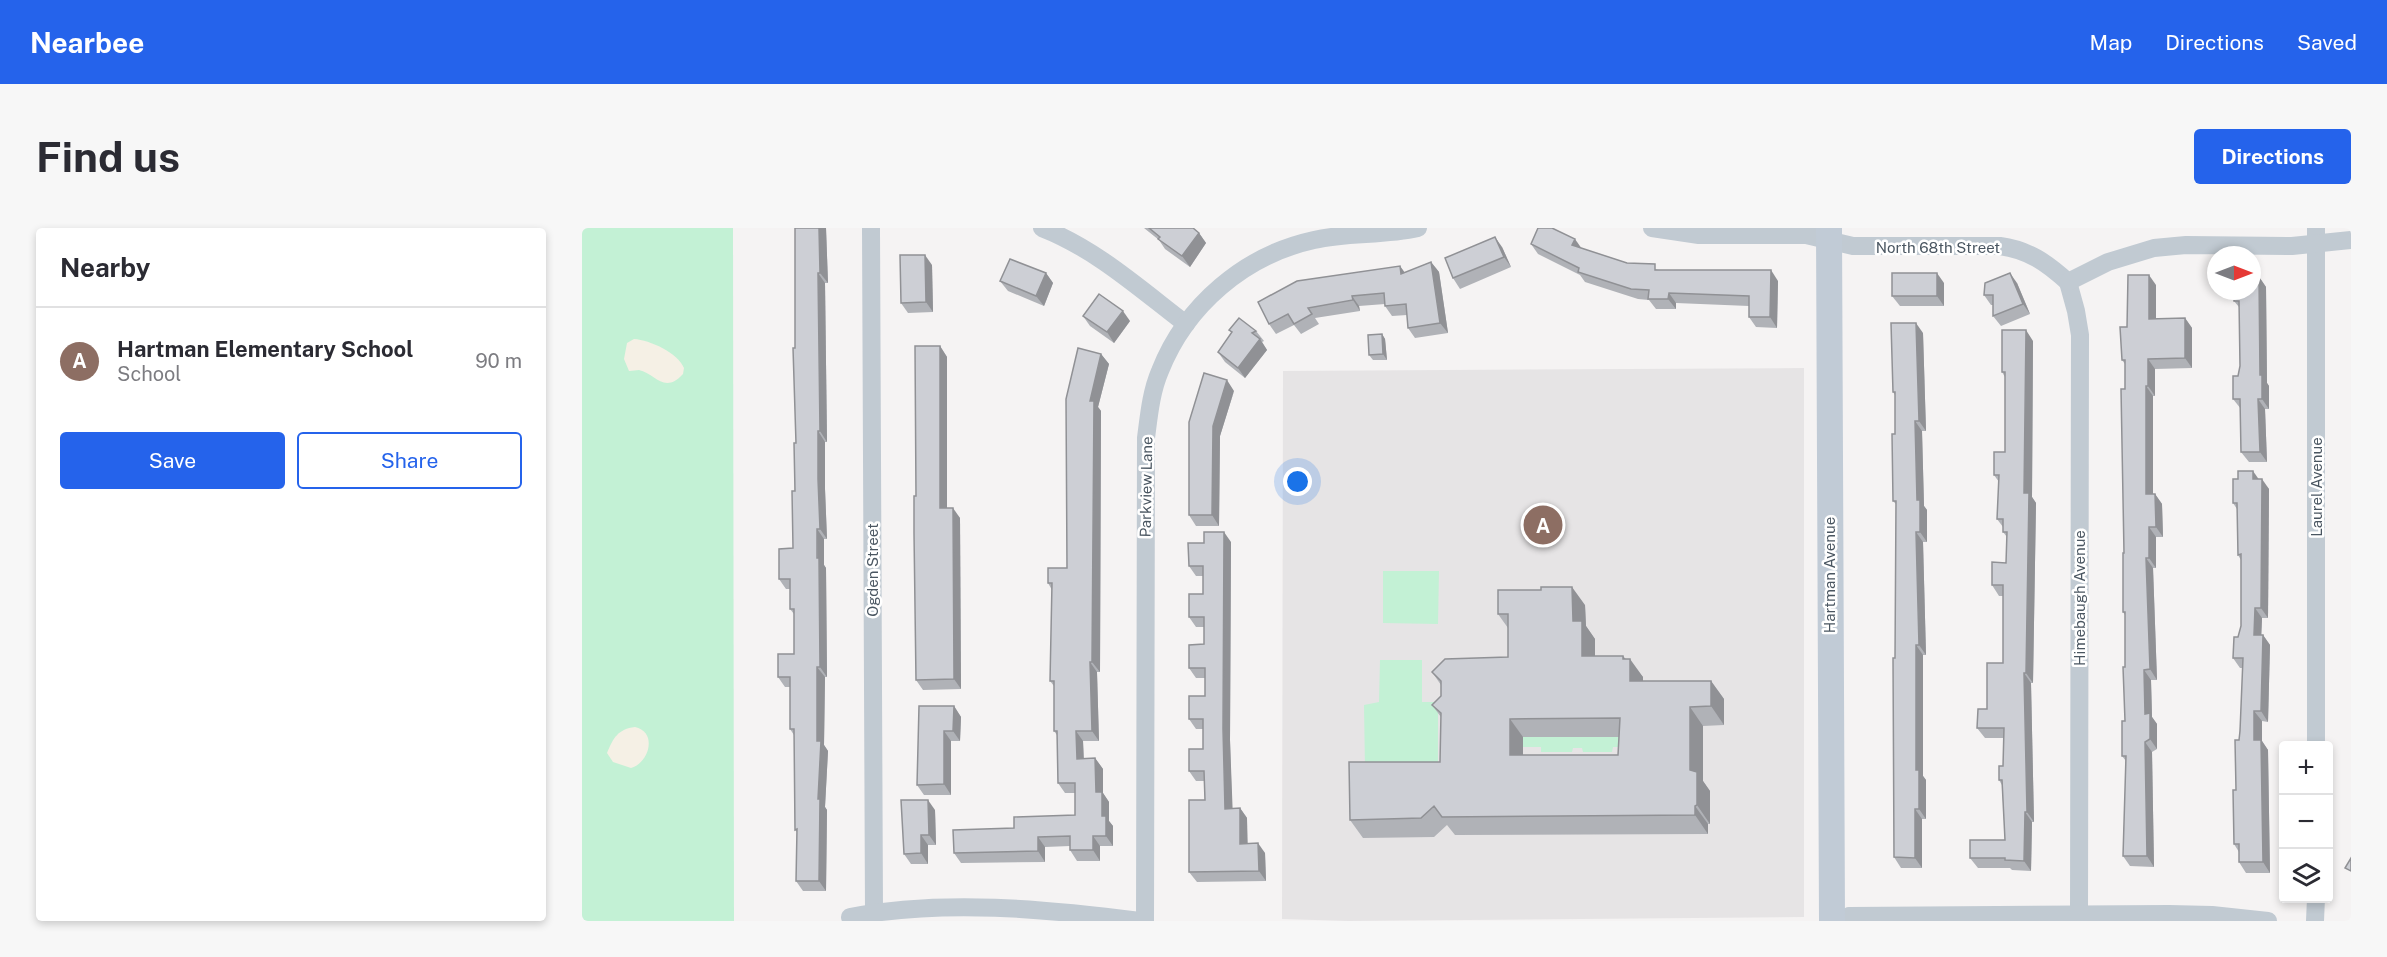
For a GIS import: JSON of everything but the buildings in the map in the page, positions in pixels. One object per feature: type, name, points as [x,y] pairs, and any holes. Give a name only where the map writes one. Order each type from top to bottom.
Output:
[{"type":"main road","name":"Hartman Avenue","points":[[1829,234],[1832,921]]},
{"type":"street","name":"Ogden Street","points":[[871,228],[874,912]]},
{"type":"street","points":[[1041,228],[1065,237],[1089,250],[1186,324]]},
{"type":"street","name":"Parkview Lane","points":[[1142,921],[1146,438],[1151,401],[1159,372],[1174,339],[1204,300],[1241,270],[1290,246],[1314,240],[1418,228]]},
{"type":"street","name":"North 68th Street","points":[[1652,228],[1698,235],[1806,236],[1829,234],[1853,246],[2000,246],[2018,249],[2041,260],[2068,282]]},
{"type":"street","points":[[2068,282],[2108,262],[2154,249],[2316,236],[2351,240]]},
{"type":"street","name":"Laurel Avenue","points":[[2316,236],[2316,741]]},
{"type":"street","name":"Himebaugh Avenue","points":[[2068,282],[2076,310],[2079,335],[2079,915]]},
{"type":"street","points":[[2315,921],[2316,903]]},
{"type":"street","points":[[850,917],[902,909],[1017,909],[1142,921]]},
{"type":"street","points":[[1840,921],[1848,916],[2079,915],[2212,915],[2268,921]]},
{"type":"shaded area","points":[[1804,368],[1804,917],[1348,921],[1282,919],[1283,371]]},
{"type":"green space","points":[[582,228],[733,228],[734,921],[582,921]]},
{"type":"green space","points":[[1383,571],[1439,571],[1438,624],[1383,623]]},
{"type":"green space","points":[[1380,660],[1422,660],[1422,702],[1435,702],[1438,706],[1438,767],[1365,768],[1364,705],[1379,702]]},
{"type":"green space","points":[[1523,737],[1633,737],[1633,747],[1613,747],[1612,752],[1583,752],[1582,748],[1573,748],[1572,752],[1541,752],[1541,747],[1523,747]]},
{"type":"sand","points":[[634,339],[670,352],[681,362],[684,368],[683,374],[670,383],[665,383],[639,370],[629,371],[624,359],[627,343]]},
{"type":"sand","points":[[635,727],[647,735],[649,741],[646,754],[637,765],[631,768],[613,762],[607,753],[614,739],[620,732]]},
{"type":"place","name":"Hartman Elementary School","points":[[1543,525]]}]
